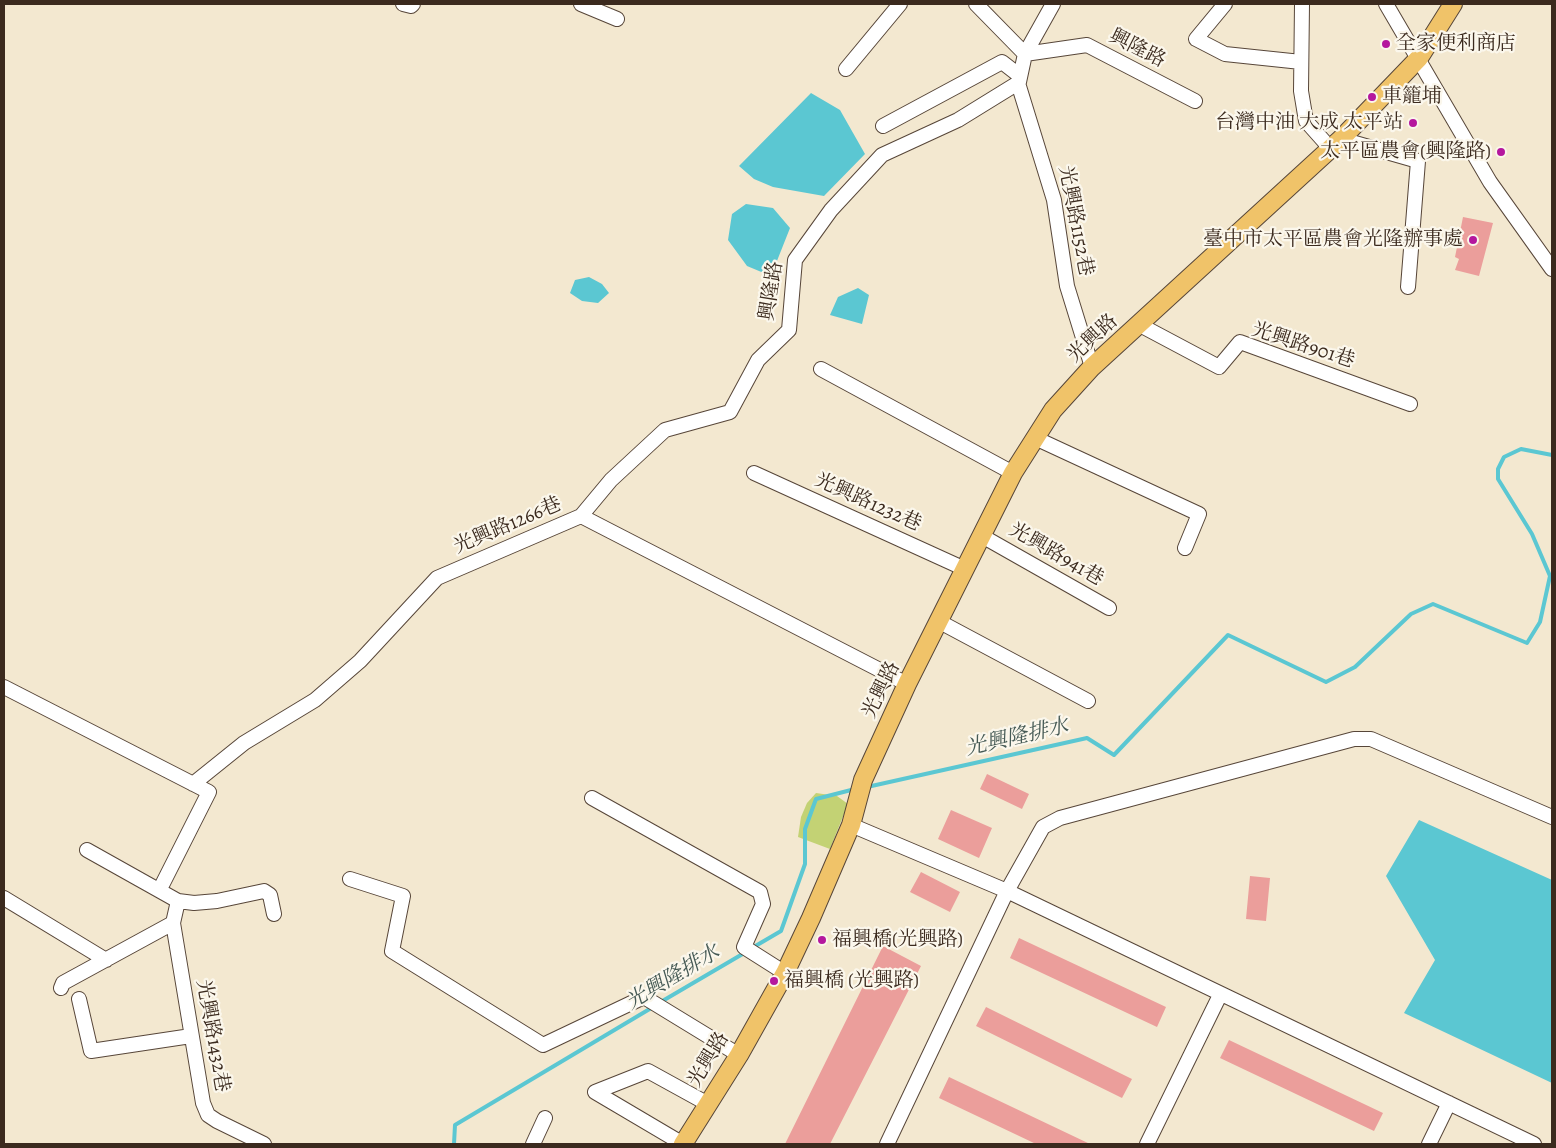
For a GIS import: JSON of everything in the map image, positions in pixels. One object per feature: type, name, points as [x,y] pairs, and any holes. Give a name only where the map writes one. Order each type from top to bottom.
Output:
[{"type":"main road","name":"光興路","points":[[683,1144],[738,1055],[785,973],[851,825],[863,780],[907,684],[1014,473],[1053,410],[1092,368],[1336,144],[1419,58],[1453,4]]},
{"type":"street","points":[[403,4],[411,6],[413,4]]},
{"type":"street","points":[[581,4],[617,19]]},
{"type":"street","points":[[846,69],[900,4]]},
{"type":"street","points":[[976,4],[1025,54]]},
{"type":"street","points":[[1019,79],[1025,54],[1053,4]]},
{"type":"street","points":[[1224,4],[1196,39],[1225,54],[1301,62]]},
{"type":"street","points":[[1302,4],[1301,91],[1306,121],[1336,144],[1418,161],[1408,287]]},
{"type":"street","points":[[1386,4],[1490,182],[1552,269]]},
{"type":"street","name":"興隆路","points":[[1025,54],[1087,45],[1195,101]]},
{"type":"street","points":[[883,126],[1002,62],[1019,79]]},
{"type":"street","name":"興隆路","points":[[581,516],[611,480],[666,430],[730,412],[758,360],[789,330],[795,260],[831,210],[882,156],[958,120],[1019,79]]},
{"type":"street","name":"光興路1152巷","points":[[1019,79],[1054,200],[1067,286],[1092,368]]},
{"type":"street","name":"光興路901巷","points":[[1140,325],[1219,367],[1240,342],[1410,404]]},
{"type":"street","points":[[821,369],[1014,473]]},
{"type":"street","points":[[1035,438],[1199,514],[1185,548]]},
{"type":"street","name":"光興路1232巷","points":[[754,473],[965,569]]},
{"type":"street","name":"光興路1266巷","points":[[193,784],[244,743],[315,700],[360,662],[436,578],[581,516],[907,684]]},
{"type":"street","name":"光興路941巷","points":[[982,536],[1109,608]]},
{"type":"street","points":[[940,622],[1088,701]]},
{"type":"street","points":[[4,687],[209,792],[160,889]]},
{"type":"street","points":[[887,1144],[1007,891],[1043,827],[1060,818],[1354,739],[1371,739],[1552,817]]},
{"type":"street","points":[[592,798],[760,892],[763,904],[744,947],[785,973]]},
{"type":"street","points":[[851,825],[1007,891],[1220,995],[1534,1144]]},
{"type":"street","points":[[87,850],[160,889],[178,901],[194,903],[217,901],[264,891],[270,895],[274,914]]},
{"type":"street","points":[[350,879],[403,896],[392,951],[543,1045],[644,997],[738,1055]]},
{"type":"street","points":[[4,898],[106,960]]},
{"type":"street","name":"光興路1432巷","points":[[178,901],[172,923],[202,1103],[208,1115],[264,1144]]},
{"type":"street","points":[[61,988],[63,983],[172,923]]},
{"type":"street","points":[[1147,1144],[1220,995]]},
{"type":"street","points":[[79,999],[91,1051],[191,1036]]},
{"type":"street","points":[[683,1144],[595,1092],[648,1071],[708,1104]]},
{"type":"street","points":[[1429,1144],[1449,1103]]},
{"type":"street","points":[[533,1144],[545,1118]]},
{"type":"green space","points":[[816,793],[837,796],[848,804],[830,849],[798,837],[801,817],[807,803]]},
{"type":"water","points":[[811,93],[840,110],[865,154],[824,196],[773,187],[754,179],[739,166]]},
{"type":"water","points":[[746,204],[773,208],[790,228],[771,276],[747,266],[728,240],[732,214]]},
{"type":"water","points":[[589,277],[602,284],[609,293],[598,303],[582,301],[570,293],[575,280]]},
{"type":"water","points":[[858,288],[869,295],[862,324],[830,315],[838,297]]},
{"type":"water","points":[[1419,820],[1552,880],[1552,1083],[1404,1013],[1435,960],[1386,876]]},
{"type":"building","name":"臺中市太平區農會光隆辦事處","points":[[1463,217],[1493,223],[1479,276],[1455,270],[1459,259],[1455,257]]},
{"type":"building","points":[[987,774],[1029,794],[1022,809],[980,789]]},
{"type":"building","points":[[951,810],[992,828],[979,858],[938,839]]},
{"type":"building","points":[[921,872],[960,892],[950,912],[910,892]]},
{"type":"building","points":[[1250,876],[1270,878],[1266,921],[1246,919]]},
{"type":"building","points":[[1019,938],[1166,1007],[1157,1027],[1010,958]]},
{"type":"building","points":[[883,946],[921,966],[830,1144],[785,1144]]},
{"type":"building","points":[[986,1007],[1132,1079],[1122,1098],[976,1026]]},
{"type":"building","points":[[1229,1040],[1383,1113],[1374,1131],[1220,1058]]},
{"type":"building","points":[[949,1077],[1090,1144],[1036,1144],[939,1098]]},
{"type":"waterway","name":"光興隆排水","points":[[867,787],[1087,738],[1114,755],[1228,635],[1326,682],[1355,667],[1411,614],[1433,604],[1527,643],[1540,622],[1550,576],[1532,534],[1498,479],[1498,469],[1504,457],[1521,449],[1552,455]]},
{"type":"waterway","name":"光興隆排水","points":[[752,948],[781,931],[805,864],[805,829],[816,799],[855,789]]},
{"type":"waterway","name":"光興隆排水","points":[[659,1003],[746,952]]},
{"type":"waterway","name":"光興隆排水","points":[[454,1144],[455,1125],[653,1007]]},
{"type":"place","name":"全家便利商店","points":[[1386,44]]},
{"type":"place","name":"車籠埔","points":[[1372,97]]},
{"type":"place","name":"台灣中油 大成 太平站","points":[[1413,123]]},
{"type":"place","name":"太平區農會(興隆路)","points":[[1501,152]]},
{"type":"place","name":"臺中市太平區農會光隆辦事處","points":[[1473,240]]},
{"type":"place","name":"福興橋(光興路)","points":[[822,940]]},
{"type":"place","name":"福興橋 (光興路)","points":[[774,981]]}]
